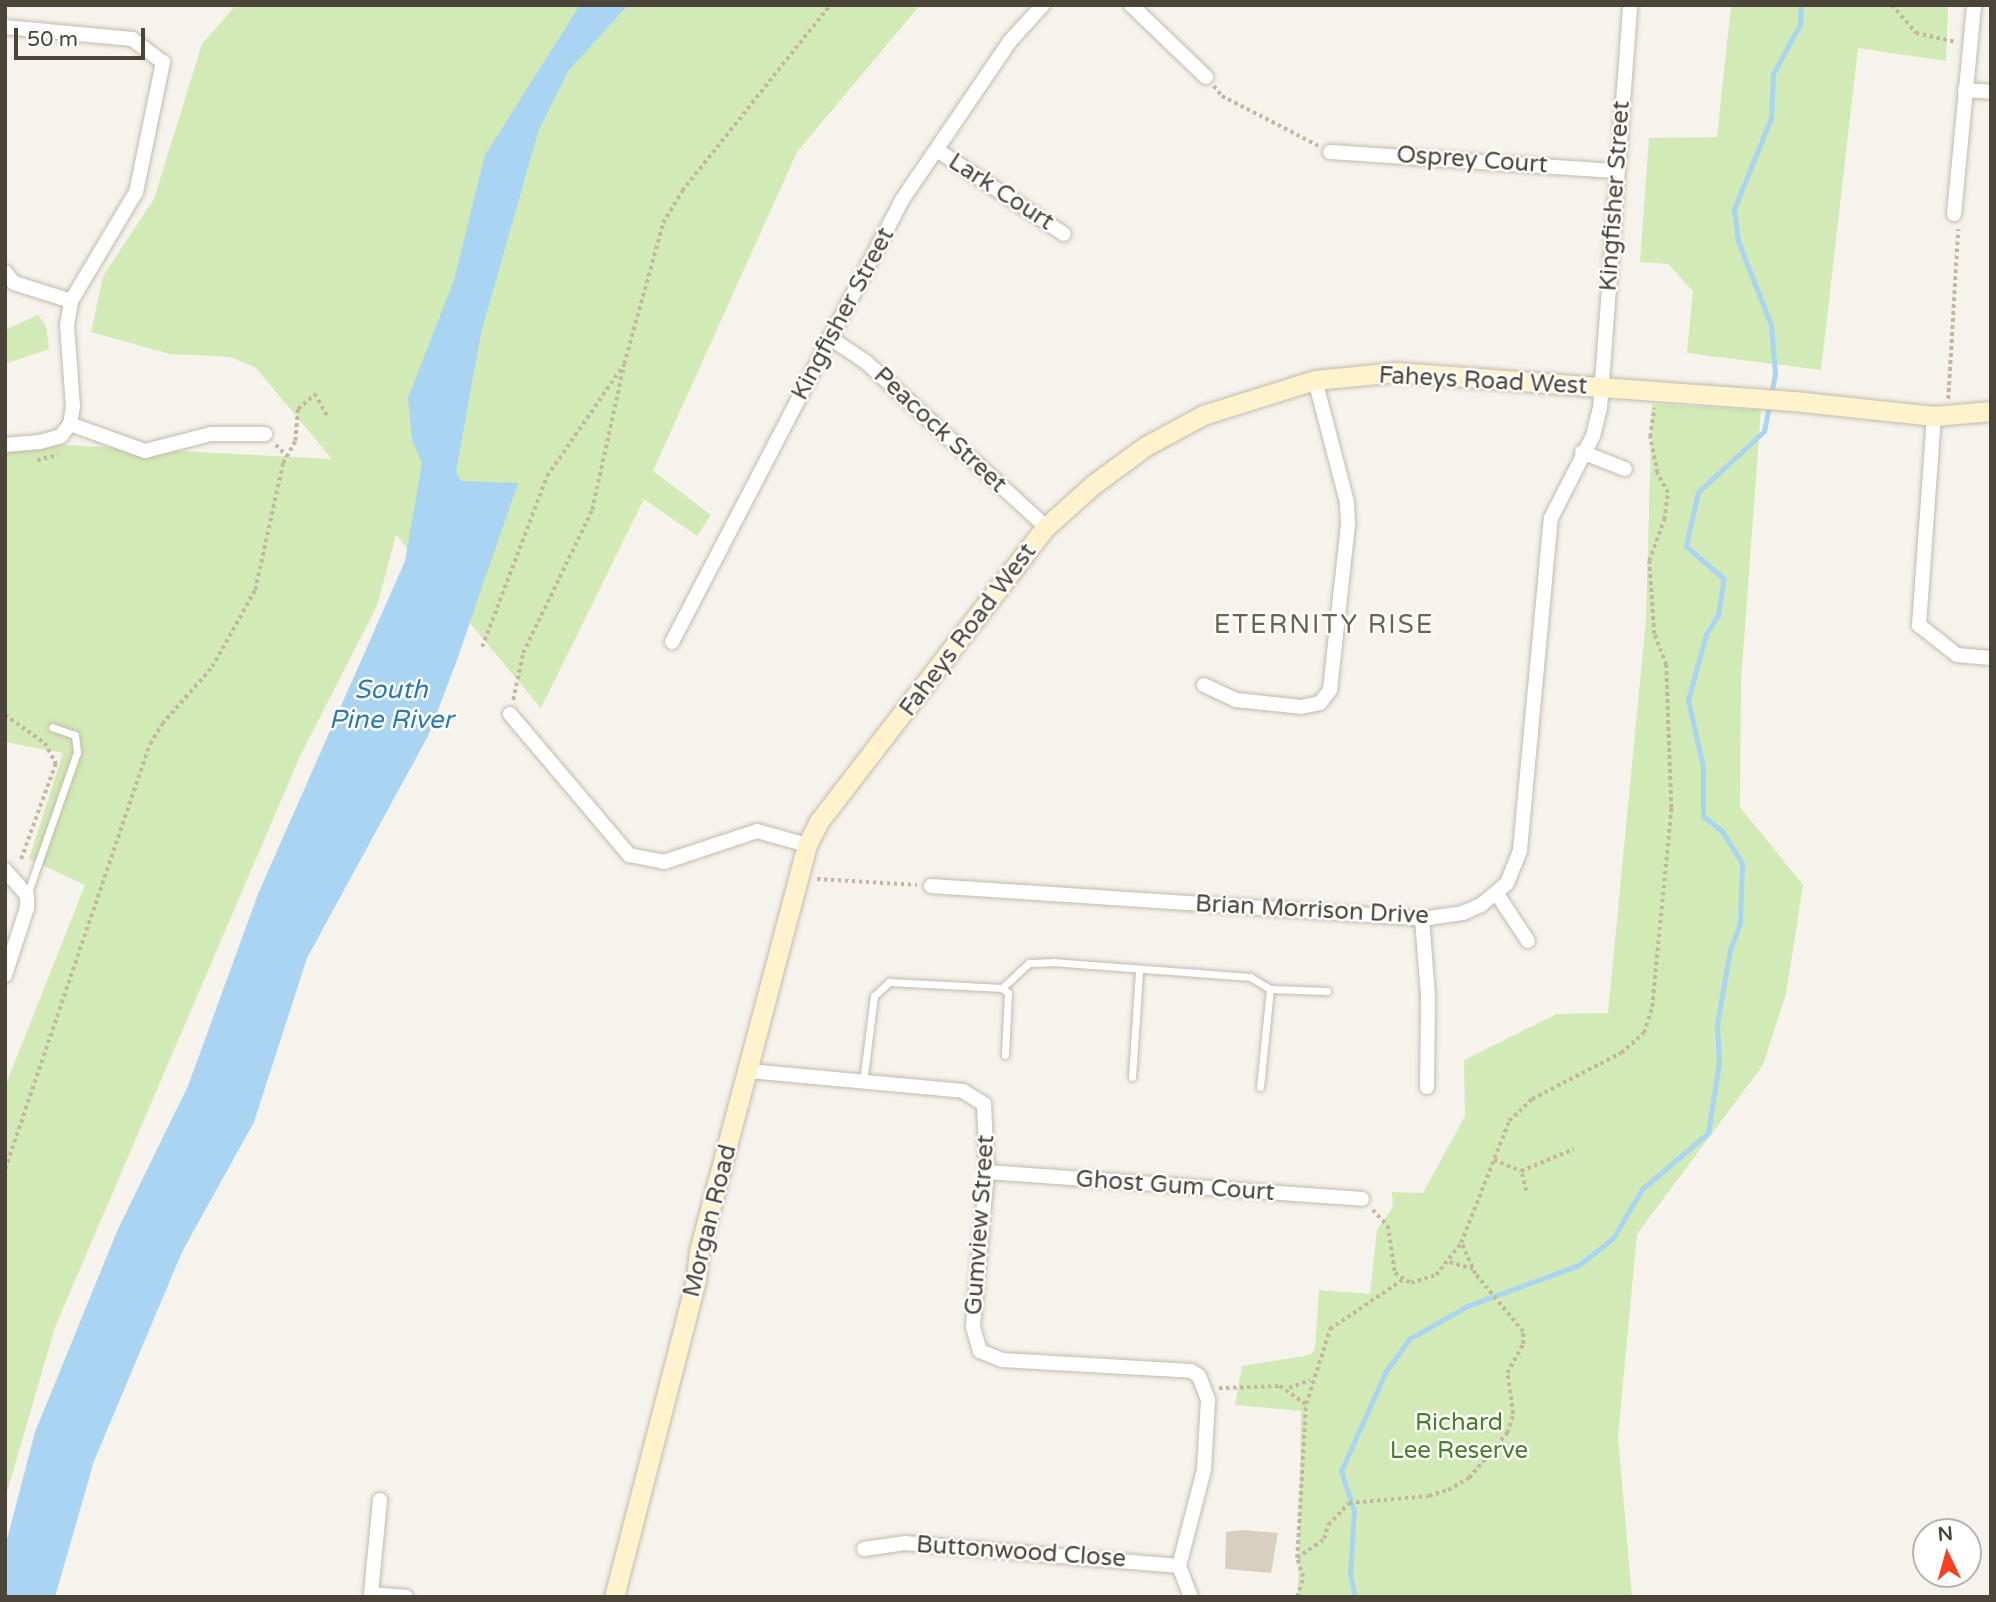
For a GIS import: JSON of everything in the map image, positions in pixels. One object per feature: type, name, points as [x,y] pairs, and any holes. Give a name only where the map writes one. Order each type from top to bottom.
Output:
[{"type":"street","name":"Kingfisher Street","points":[[672,642],[902,200],[1010,41],[1043,5]]},
{"type":"street","points":[[1131,5],[1206,77]]},
{"type":"street","name":"Kingfisher Street","points":[[1601,387],[1615,171],[1630,5]]},
{"type":"street","points":[[1954,214],[1974,5]]},
{"type":"street","points":[[5,27],[132,39],[163,62],[136,191],[71,301],[67,325],[73,406],[70,424],[61,436],[40,442],[5,445]]},
{"type":"street","points":[[1965,90],[1991,92]]},
{"type":"street","name":"Lark Court","points":[[937,150],[1065,234]]},
{"type":"street","name":"Osprey Court","points":[[1330,152],[1615,171]]},
{"type":"street","points":[[5,272],[14,284],[71,301]]},
{"type":"street","name":"Peacock Street","points":[[830,338],[866,362],[1046,527]]},
{"type":"street","name":"Faheys Road West","points":[[807,845],[820,820],[1046,527],[1094,484],[1146,446],[1203,415],[1315,380],[1397,372],[1803,402],[1934,416],[1991,411]]},
{"type":"street","points":[[1204,685],[1236,700],[1301,707],[1320,703],[1330,690],[1347,502],[1315,380]]},
{"type":"street","name":"Brian Morrison Drive","points":[[931,886],[1422,919],[1463,913],[1497,894],[1511,876],[1520,849],[1551,518],[1598,424],[1601,387]]},
{"type":"street","points":[[1934,416],[1919,625],[1957,655],[1991,658]]},
{"type":"street","points":[[70,424],[145,451],[211,434],[265,434]]},
{"type":"street","points":[[1582,452],[1625,469]]},
{"type":"street","points":[[510,714],[629,855],[664,862],[757,831],[807,845]]},
{"type":"street","name":"Morgan Road","points":[[614,1597],[807,845]]},
{"type":"street","points":[[5,870],[27,895],[27,908],[5,975]]},
{"type":"street","points":[[1497,894],[1528,941]]},
{"type":"street","points":[[1422,919],[1428,996],[1427,1087]]},
{"type":"street","name":"Gumview Street","points":[[749,1071],[963,1091],[976,1096],[987,1115],[988,1171],[973,1327],[979,1351],[1002,1360],[1191,1371],[1207,1389]]},
{"type":"street","name":"Ghost Gum Court","points":[[988,1171],[1362,1199]]},
{"type":"street","points":[[1191,1597],[1179,1566],[1203,1470],[1207,1389]]},
{"type":"street","points":[[380,1500],[371,1594],[407,1597]]},
{"type":"street","name":"Buttonwood Close","points":[[864,1549],[905,1543],[1179,1566]]},
{"type":"lane","points":[[27,895],[76,752],[75,735],[52,727]]},
{"type":"lane","points":[[1002,988],[1029,962],[1250,977],[1270,989],[1327,991]]},
{"type":"lane","points":[[1132,1077],[1139,971]]},
{"type":"lane","points":[[863,1083],[873,996],[883,984],[1002,988],[1008,993],[1005,1055]]},
{"type":"lane","points":[[1260,1087],[1270,989]]},
{"type":"path","points":[[510,714],[523,653],[592,510],[624,364],[663,223],[682,191],[830,5]]},
{"type":"path","points":[[1892,5],[1916,33],[1970,45]]},
{"type":"path","points":[[1206,77],[1222,96],[1330,152]]},
{"type":"path","points":[[1934,416],[1949,398],[1961,238],[1954,214]]},
{"type":"path","points":[[482,647],[547,476],[624,364]]},
{"type":"path","points":[[5,1169],[150,744],[162,724],[212,667],[256,590],[283,463],[295,441],[298,409],[315,394],[328,417]]},
{"type":"path","points":[[1297,1597],[1303,1577],[1297,1558],[1306,1404],[1330,1329],[1402,1280],[1420,1283],[1450,1262],[1461,1243],[1509,1121],[1532,1100],[1621,1053],[1644,1033],[1652,1006],[1671,808],[1666,665],[1654,634],[1649,561],[1664,520],[1668,493],[1657,473],[1650,437],[1654,405]]},
{"type":"path","points":[[5,715],[46,743],[56,764],[20,863]]},
{"type":"path","points":[[811,880],[823,877],[931,886]]},
{"type":"path","points":[[1494,1160],[1521,1171],[1574,1149]]},
{"type":"path","points":[[1521,1171],[1526,1191]]},
{"type":"path","points":[[1362,1199],[1388,1227],[1390,1262],[1402,1280]]},
{"type":"path","points":[[1297,1558],[1324,1539],[1328,1525],[1349,1503],[1387,1496],[1429,1496],[1448,1490],[1469,1478],[1507,1433],[1513,1414],[1507,1373],[1523,1344],[1523,1332],[1486,1288],[1473,1269],[1461,1243]]},
{"type":"path","points":[[1450,1262],[1473,1269]]},
{"type":"path","points":[[1207,1389],[1289,1388],[1312,1380]]},
{"type":"path","points":[[1289,1388],[1306,1404]]},
{"type":"green space","points":[[236,5],[920,5],[797,152],[653,471],[711,515],[697,536],[644,499],[541,708],[396,535],[377,606],[301,754],[55,1327],[5,1499],[5,1087],[85,885],[29,859],[63,753],[5,742],[5,442],[332,459],[256,368],[231,357],[170,354],[91,332],[103,276],[154,199],[202,44]]},
{"type":"green space","points":[[1731,5],[1948,5],[1946,61],[1858,48],[1821,370],[1687,353],[1693,291],[1668,264],[1640,262],[1649,138],[1717,137]]},
{"type":"green space","points":[[38,315],[46,326],[49,349],[5,364],[5,330]]},
{"type":"green space","name":"Richard Lee Reserve","points":[[1652,404],[1761,410],[1741,681],[1740,807],[1803,885],[1786,994],[1763,1065],[1637,1234],[1618,1436],[1632,1597],[1298,1597],[1301,1411],[1235,1405],[1242,1366],[1310,1355],[1315,1349],[1319,1290],[1370,1294],[1377,1230],[1393,1207],[1392,1192],[1423,1193],[1465,1116],[1464,1060],[1557,1014],[1608,1013],[1646,619]]},
{"type":"water","name":"South Pine River","points":[[580,5],[628,5],[569,70],[539,129],[481,333],[456,471],[461,481],[518,483],[457,660],[428,736],[307,958],[254,1122],[182,1252],[94,1461],[55,1597],[5,1597],[5,1547],[35,1432],[118,1229],[188,1086],[258,894],[405,561],[422,463],[412,440],[408,398],[454,280],[485,155]]},
{"type":"building","points":[[1243,1530],[1278,1533],[1271,1573],[1225,1569],[1226,1532]]},
{"type":"waterway","points":[[1355,1597],[1350,1574],[1354,1511],[1341,1471],[1386,1371],[1409,1339],[1467,1306],[1579,1265],[1613,1238],[1642,1189],[1708,1133],[1719,1063],[1717,1024],[1730,950],[1740,923],[1742,863],[1723,832],[1703,816],[1703,766],[1688,700],[1706,634],[1718,615],[1724,579],[1686,546],[1698,492],[1764,431],[1775,374],[1771,325],[1738,241],[1734,209],[1771,118],[1773,74],[1800,24],[1801,5]]},
{"type":"district","name":"ETERNITY RISE","points":[[1324,625]]}]
